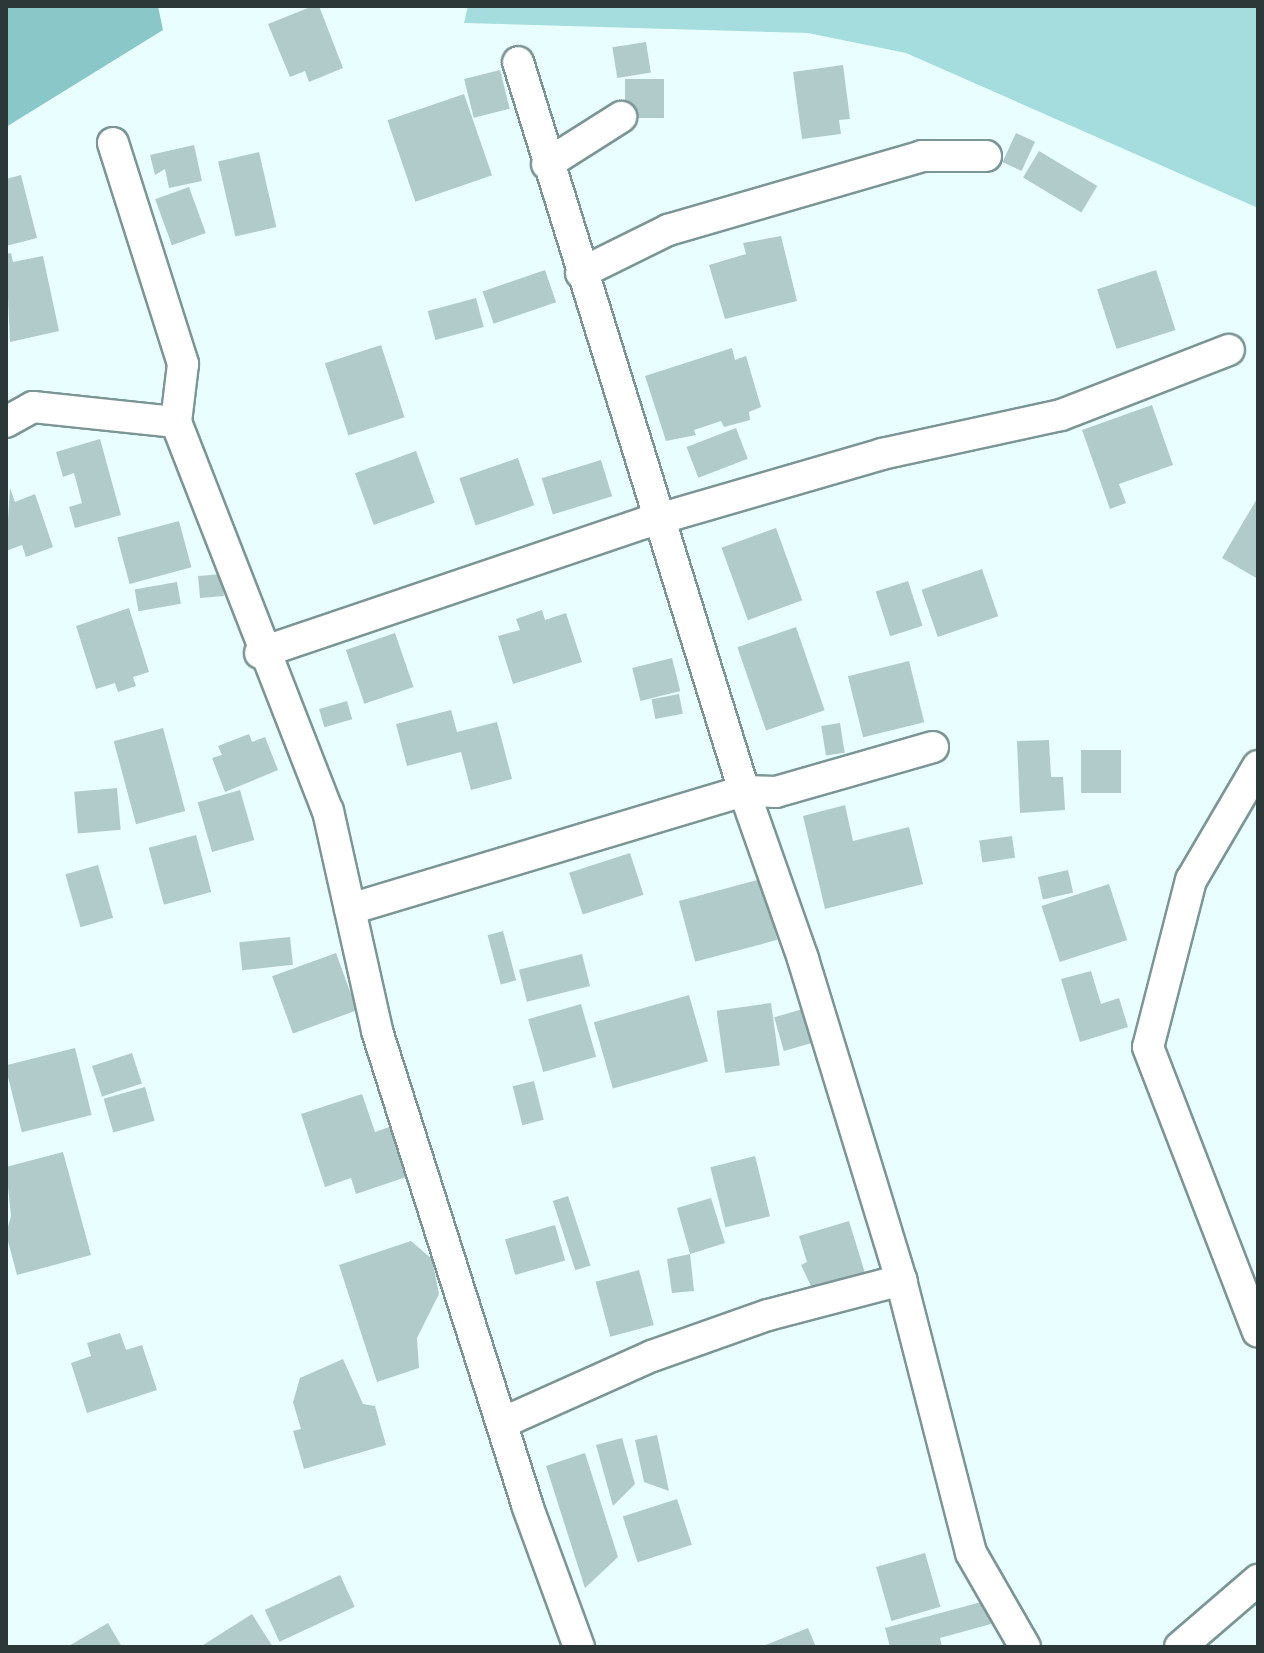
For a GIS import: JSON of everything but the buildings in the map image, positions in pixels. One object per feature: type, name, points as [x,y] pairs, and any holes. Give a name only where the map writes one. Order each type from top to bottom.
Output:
[{"type":"street","points":[[518,62],[656,520],[744,791],[803,959],[901,1280],[971,1553],[1025,1647]]},
{"type":"street","points":[[547,164],[621,117]]},
{"type":"street","points":[[113,143],[183,364],[176,422],[263,652],[328,811],[377,1031],[502,1423],[579,1647]]},
{"type":"street","points":[[581,273],[668,230],[922,156],[986,156]]},
{"type":"street","points":[[263,652],[656,520],[882,454],[1061,415],[1229,350]]},
{"type":"street","points":[[6,422],[33,407],[176,422]]},
{"type":"street","points":[[350,909],[744,791],[776,792],[933,747]]},
{"type":"street","points":[[1258,766],[1191,880],[1148,1047],[1258,1332]]},
{"type":"street","points":[[502,1423],[652,1356],[768,1315],[901,1280]]},
{"type":"street","points":[[1180,1647],[1258,1580]]},
{"type":"shaded area","points":[[6,6],[158,6],[163,30],[6,127]]},
{"type":"shaded area","points":[[468,6],[1258,6],[1258,208],[906,53],[808,33],[464,23]]}]
